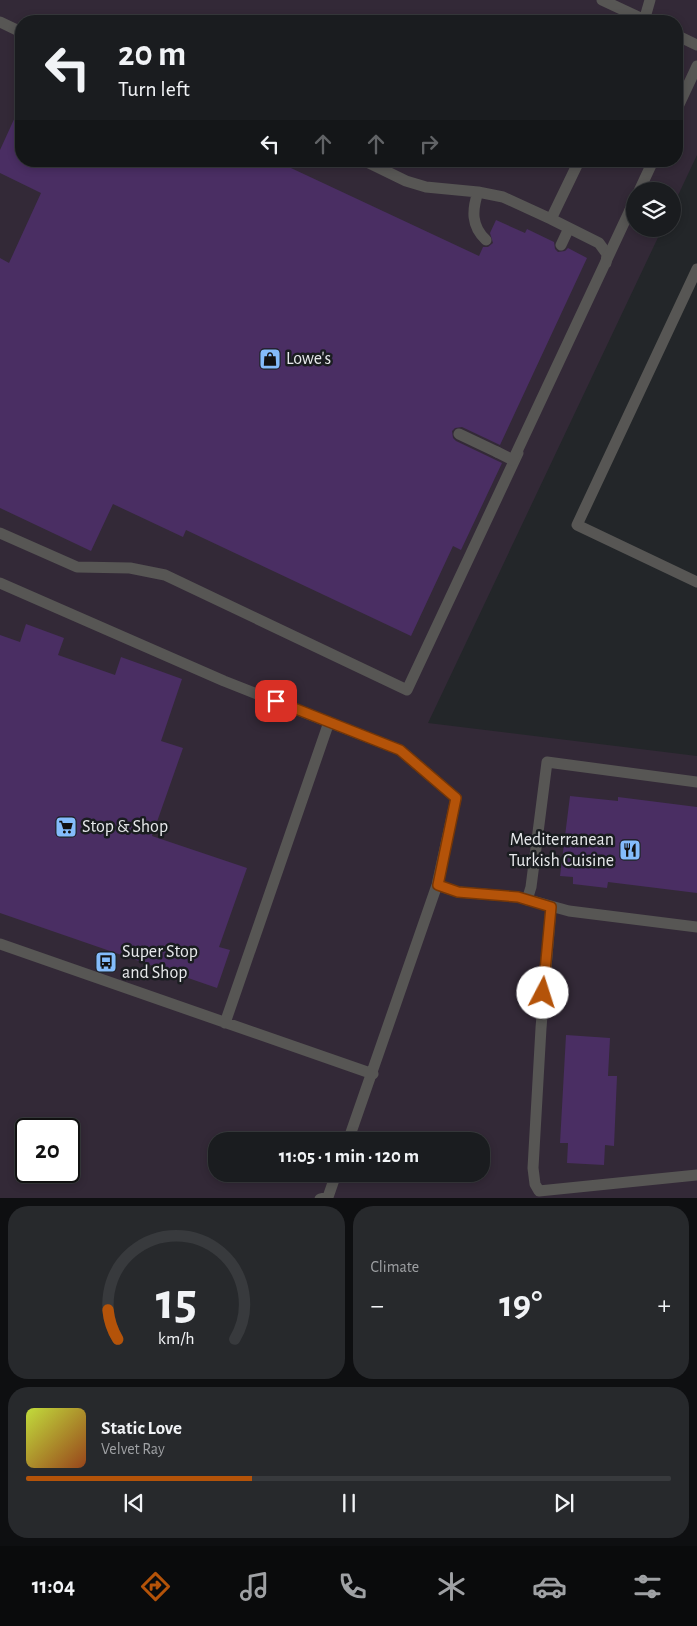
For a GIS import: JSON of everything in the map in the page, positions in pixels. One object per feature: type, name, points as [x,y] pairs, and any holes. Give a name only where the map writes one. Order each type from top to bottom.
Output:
[{"type":"lane","points":[[602,0],[633,15]]},
{"type":"lane","points":[[646,15],[650,0]]},
{"type":"lane","points":[[0,22],[15,29]]},
{"type":"lane","points":[[683,38],[697,45]]},
{"type":"lane","points":[[683,96],[697,66]]},
{"type":"lane","points":[[0,532],[77,567],[130,568],[157,572],[407,690],[605,266],[607,254],[605,248],[570,228],[503,197],[478,192],[437,189],[417,184],[379,167]]},
{"type":"lane","points":[[551,220],[575,167]]},
{"type":"lane","points":[[643,182],[650,167]]},
{"type":"lane","points":[[478,192],[473,206],[474,221],[479,233],[486,240]]},
{"type":"lane","points":[[459,434],[513,460],[626,220]]},
{"type":"lane","points":[[561,246],[570,228]]},
{"type":"lane","points":[[697,269],[577,525],[697,582]]},
{"type":"lane","points":[[0,583],[224,680],[400,750],[456,798],[438,885],[351,1132]]},
{"type":"lane","points":[[225,1023],[329,722]]},
{"type":"lane","points":[[527,900],[531,887],[547,762],[697,782]]},
{"type":"lane","points":[[438,885],[458,892],[506,895],[551,907],[697,927]]},
{"type":"lane","points":[[551,907],[540,1028],[533,1168],[535,1184],[539,1191],[697,1175]]},
{"type":"lane","points":[[0,944],[373,1074]]},
{"type":"lane","points":[[320,1198],[328,1197],[333,1182]]},
{"type":"shaded area","points":[[0,0],[697,0],[697,155],[681,189],[681,182],[626,182],[626,237],[658,237],[428,723],[697,756],[697,1198],[0,1198]]},
{"type":"building","name":"Lowe's","points":[[15,117],[15,167],[289,167],[479,256],[483,247],[488,247],[493,243],[490,233],[496,220],[525,233],[527,229],[554,242],[555,249],[558,252],[565,251],[568,248],[587,258],[500,445],[462,427],[455,428],[452,431],[453,438],[456,441],[502,463],[461,550],[453,546],[411,636],[186,530],[183,537],[113,504],[91,551],[0,508],[0,258],[9,263],[41,193],[0,173],[0,150]]},
{"type":"building","name":"Stop & Shop","points":[[26,624],[64,638],[58,655],[115,675],[121,657],[182,679],[161,741],[183,748],[152,836],[247,868],[219,947],[230,950],[217,988],[0,913],[0,635],[20,642]]},
{"type":"building","points":[[570,796],[618,801],[618,797],[697,807],[697,893],[608,882],[607,888],[573,884],[573,877],[560,876]]},
{"type":"building","points":[[566,1035],[610,1038],[608,1076],[617,1076],[614,1146],[605,1145],[604,1165],[567,1163],[568,1143],[560,1143]]},
{"type":"place","name":"Lowe's","points":[[270,359]]},
{"type":"place","name":"Stop & Shop","points":[[66,827]]},
{"type":"place","name":"Mediterranean Turkish Cuisine","points":[[630,850]]},
{"type":"place","name":"Super Stop and Shop","points":[[106,962]]},
{"type":"route","points":[[276,701],[400,750],[456,798],[438,885],[458,892],[518,897],[551,907],[543,993]]}]
